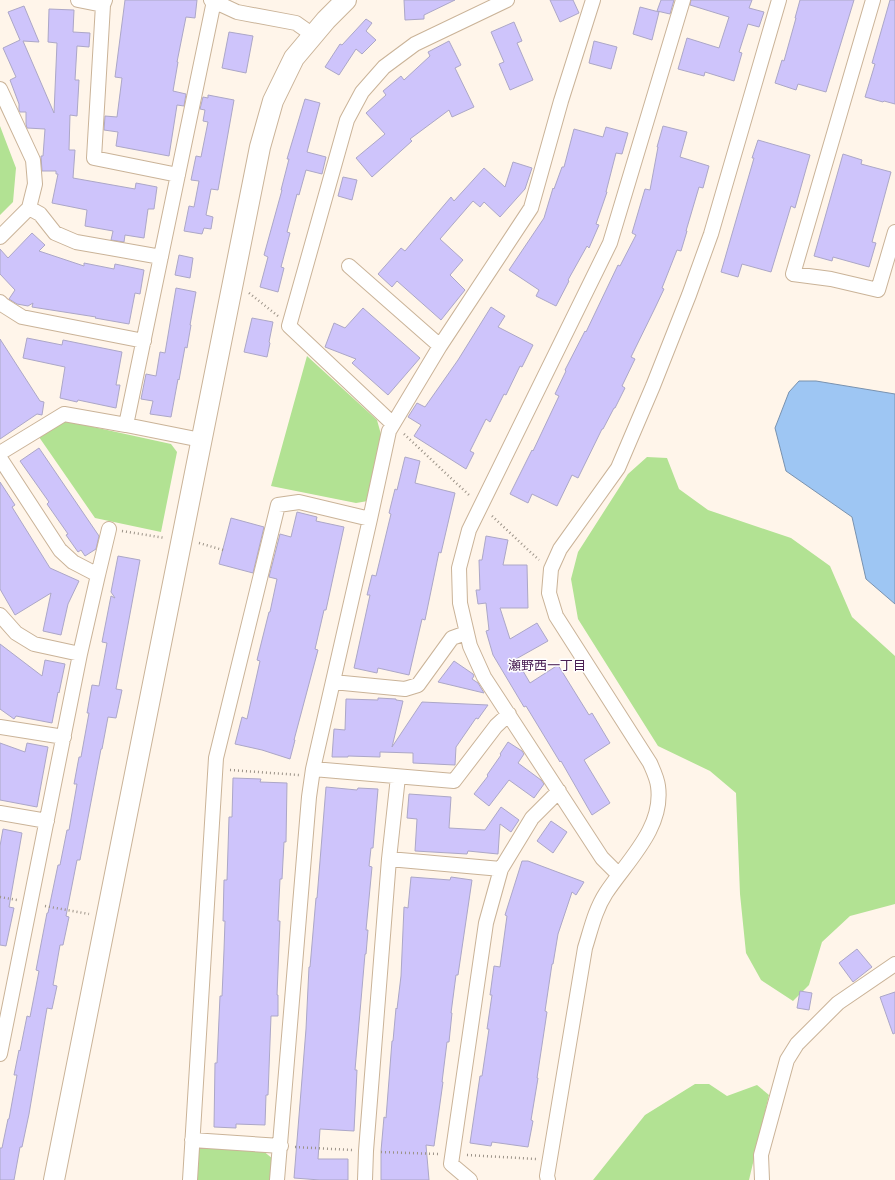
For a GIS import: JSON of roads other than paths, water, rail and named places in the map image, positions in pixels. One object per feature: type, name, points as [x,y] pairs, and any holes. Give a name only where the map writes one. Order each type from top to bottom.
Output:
[{"type":"street","points":[[78,0],[104,3],[94,158],[178,175]]},
{"type":"street","points":[[126,425],[213,0],[237,12],[296,23],[313,35]]},
{"type":"street","points":[[54,1180],[262,139],[273,101],[294,58],[326,20],[346,0]]},
{"type":"street","points":[[393,424],[289,326],[347,120],[362,92],[384,67],[415,44],[507,0]]},
{"type":"street","points":[[277,1180],[312,773],[370,519],[388,431],[440,346],[531,208],[561,101],[593,0]]},
{"type":"street","points":[[619,875],[602,858],[484,677],[470,646],[466,633],[460,602],[460,568],[469,530],[610,243],[683,0]]},
{"type":"street","points":[[548,1180],[585,948],[594,917],[605,895],[650,832],[658,809],[658,786],[650,763],[556,616],[549,593],[551,569],[560,549],[618,468],[653,386],[711,234],[778,0]]},
{"type":"street","points":[[873,0],[793,274],[831,279],[878,290],[895,232]]},
{"type":"street","points":[[0,90],[33,160],[35,184],[29,208],[0,237]]},
{"type":"street","points":[[29,208],[40,214],[55,233],[76,242],[161,257]]},
{"type":"street","points":[[349,266],[440,346]]},
{"type":"street","points":[[0,302],[22,317],[144,341]]},
{"type":"street","points":[[0,453],[64,414],[201,440]]},
{"type":"street","points":[[0,458],[60,550],[73,562],[98,575]]},
{"type":"street","points":[[190,1180],[215,769],[218,750],[278,505],[299,502],[370,519]]},
{"type":"street","points":[[0,1054],[80,654],[109,529]]},
{"type":"street","points":[[0,615],[16,633],[34,644],[80,654]]},
{"type":"street","points":[[333,682],[405,689],[418,685],[452,638],[466,633]]},
{"type":"street","points":[[312,773],[454,781],[496,726],[509,714]]},
{"type":"street","points":[[0,727],[64,737]]},
{"type":"street","points":[[365,1180],[389,859],[398,777]]},
{"type":"street","points":[[470,1180],[451,1164],[486,923],[501,869],[532,818],[559,791]]},
{"type":"street","points":[[0,813],[47,821]]},
{"type":"street","points":[[389,859],[501,869]]},
{"type":"street","points":[[762,1180],[761,1155],[787,1060],[797,1044],[838,1003],[895,964]]},
{"type":"street","points":[[192,1140],[281,1146]]},
{"type":"water","points":[[799,381],[816,381],[895,394],[895,604],[866,579],[852,517],[786,471],[775,428],[789,392]]},
{"type":"district","name":"瀬野西一丁目","points":[[547,665]]}]
